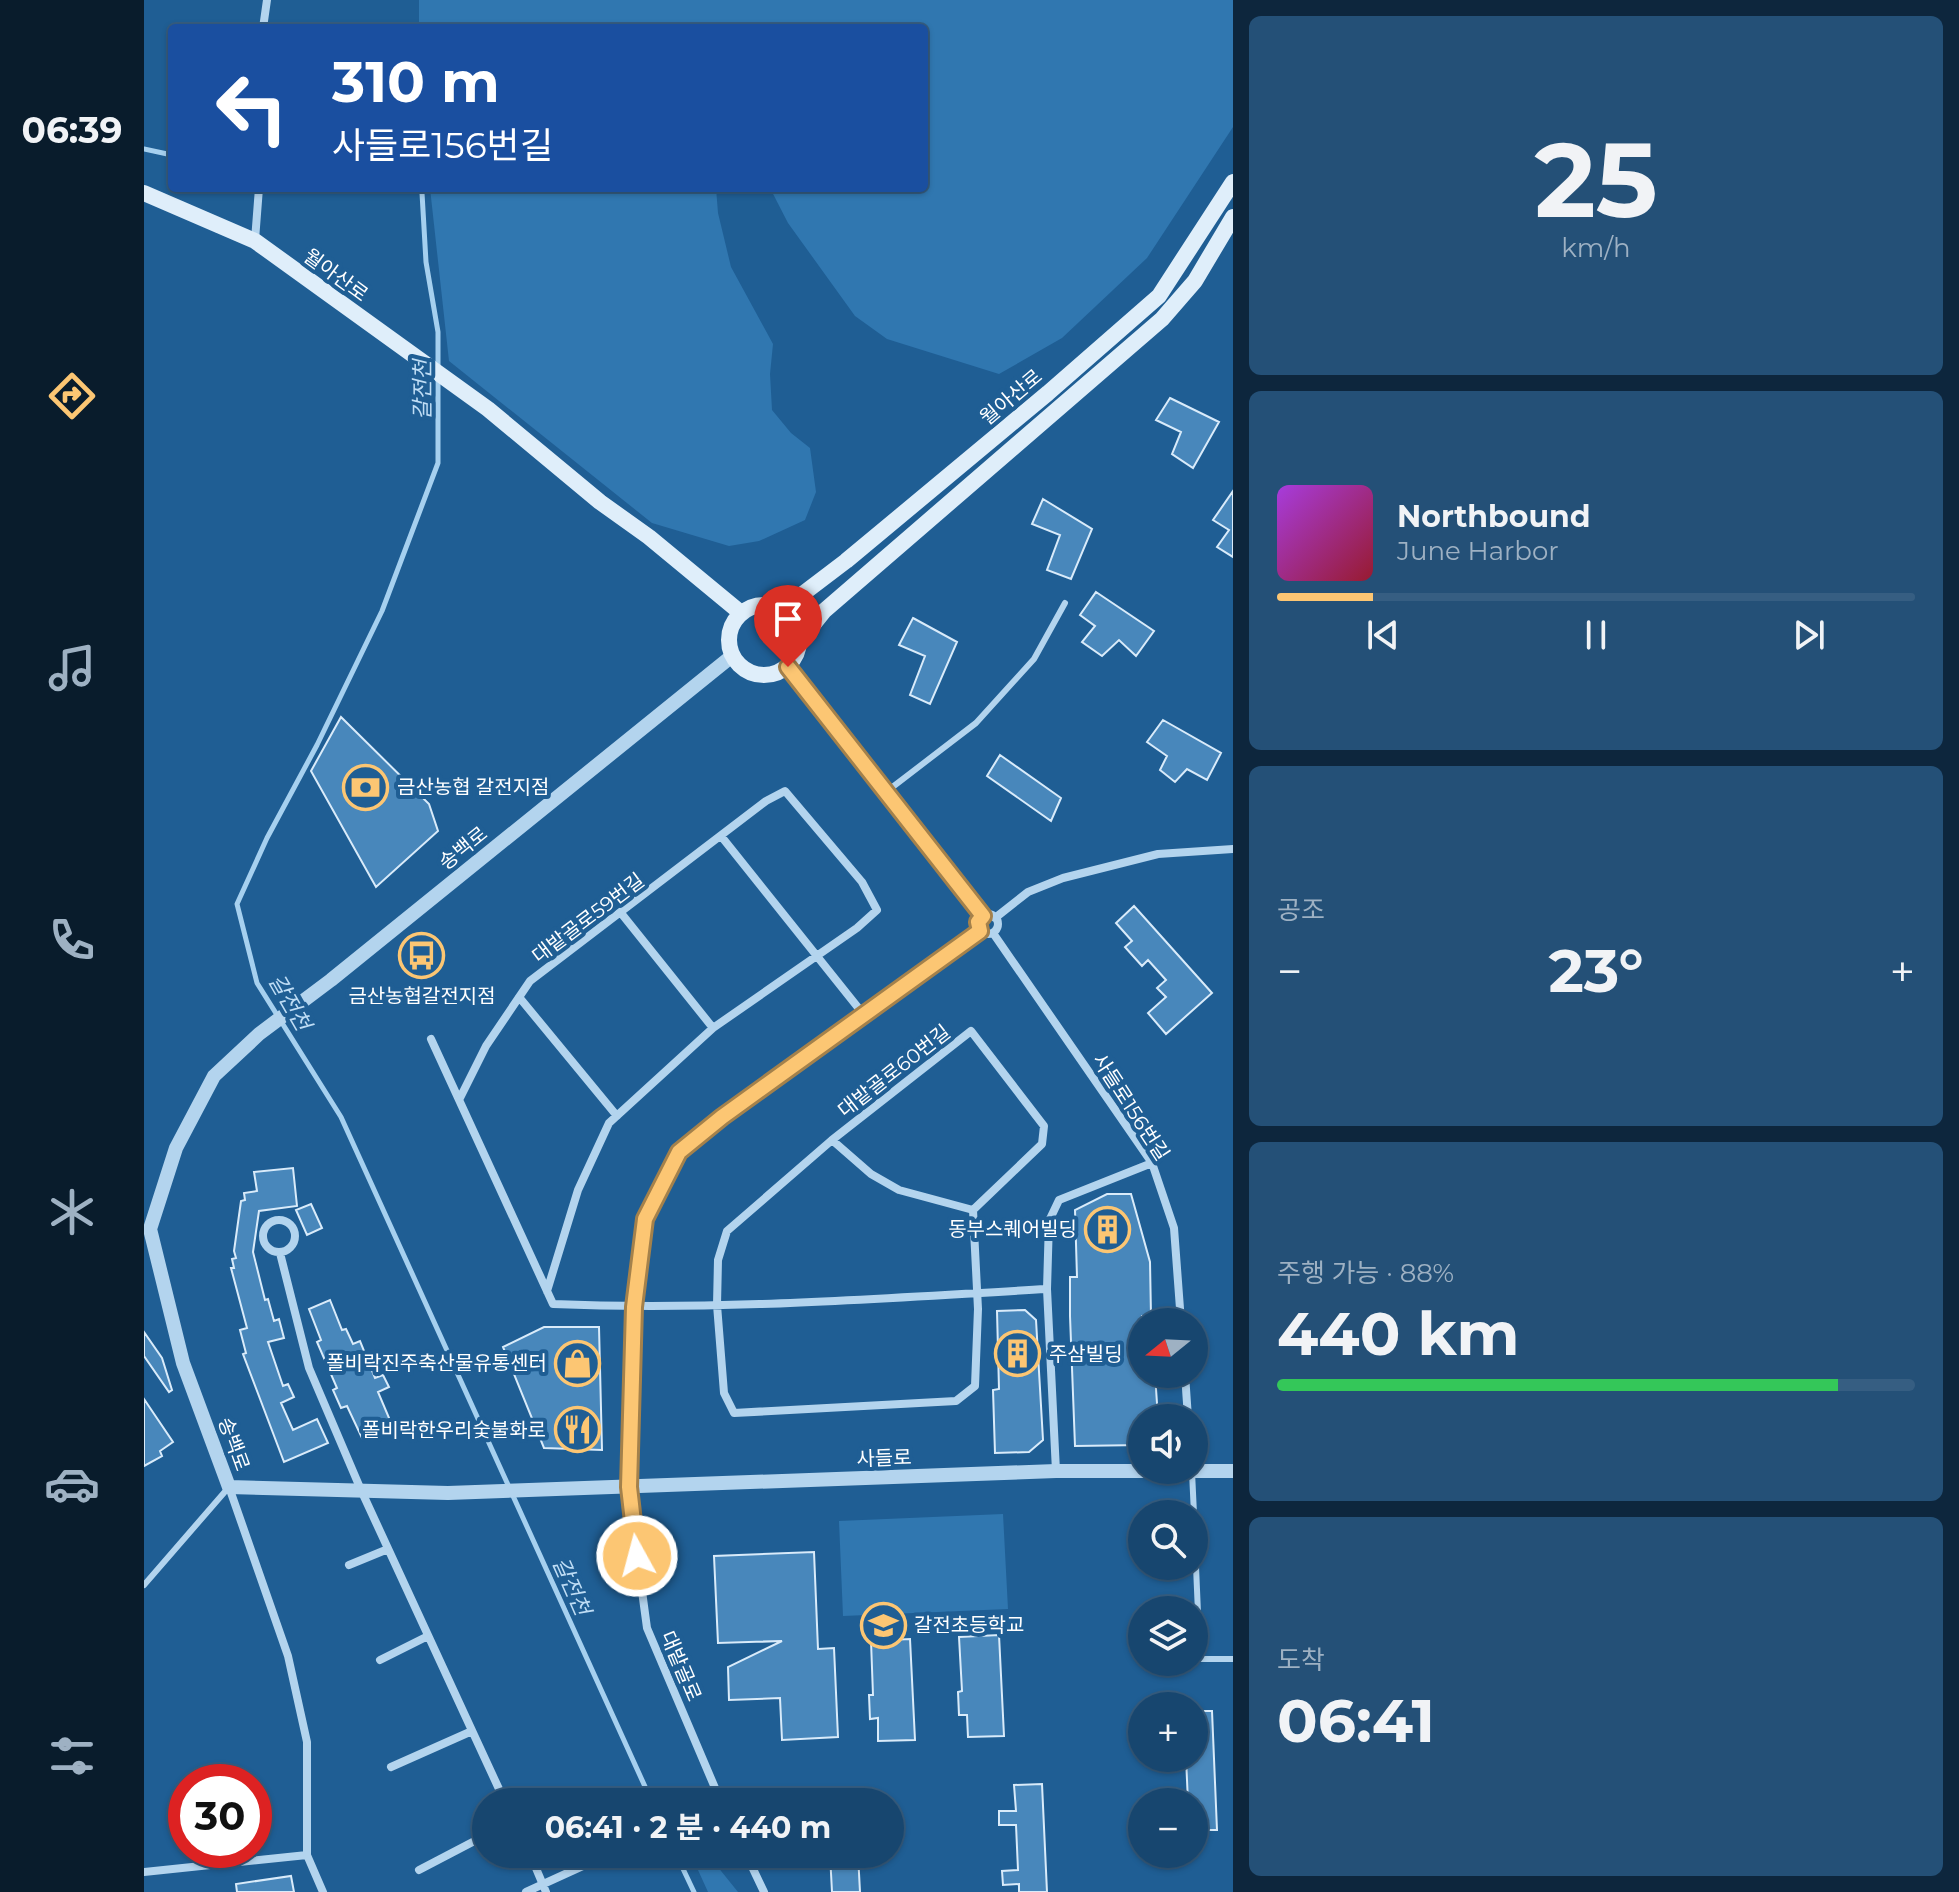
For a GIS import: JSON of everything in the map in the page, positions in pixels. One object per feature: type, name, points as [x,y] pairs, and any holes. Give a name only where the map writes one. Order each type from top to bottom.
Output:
[{"type":"main road","name":"월아산로","points":[[776,606],[796,599],[846,561],[1159,296],[1233,182]]},
{"type":"main road","name":"월아산로","points":[[144,193],[255,241],[488,409],[741,613]]},
{"type":"main road","points":[[800,641],[824,611],[1162,319],[1195,281],[1233,217]]},
{"type":"main road","points":[[1214,250],[1233,230]]},
{"type":"main road","points":[[757,605],[776,606],[796,624],[800,641],[798,651],[788,667],[771,675],[753,674],[744,670],[732,656],[729,637],[734,620],[757,605]]},
{"type":"street","points":[[264,24],[267,0]]},
{"type":"street","points":[[255,241],[259,192]]},
{"type":"street","name":"송백로","points":[[323,1892],[307,1855],[307,1742],[288,1656],[183,1363],[150,1229],[176,1148],[214,1076],[259,1034],[331,980],[732,656]]},
{"type":"street","points":[[788,667],[983,916]]},
{"type":"street","name":"대밭골로59번길","points":[[460,1098],[486,1046],[530,981],[766,801],[785,791],[862,882],[877,910],[817,955]]},
{"type":"street","points":[[721,836],[864,1015]]},
{"type":"street","points":[[995,918],[1028,892],[1063,878],[1158,854],[1233,849]]},
{"type":"street","points":[[621,913],[713,1028]]},
{"type":"street","points":[[987,914],[995,918],[998,924],[993,933],[980,931],[978,922],[983,916],[987,914]]},
{"type":"street","name":"대밭골로","points":[[715,1788],[647,1628],[629,1487],[634,1307],[645,1219],[679,1152],[722,1117],[980,931]]},
{"type":"street","name":"사들로156번길","points":[[993,933],[1152,1163],[1174,1228],[1180,1308]]},
{"type":"street","points":[[547,1291],[578,1190],[609,1123],[713,1028],[817,955]]},
{"type":"street","points":[[519,997],[617,1116]]},
{"type":"street","name":"대밭골로60번길","points":[[971,1031],[1044,1126],[1042,1144],[973,1210],[978,1293],[975,1386],[956,1401],[734,1413],[724,1393],[717,1305],[718,1260],[727,1231],[832,1140],[971,1031]]},
{"type":"street","points":[[431,1039],[553,1304],[634,1307],[717,1305],[1047,1289]]},
{"type":"street","points":[[832,1140],[871,1174],[899,1190],[973,1210]]},
{"type":"street","points":[[1056,1471],[1047,1289],[1049,1221],[1059,1200],[1152,1163]]},
{"type":"street","points":[[279,1220],[291,1225],[296,1236],[291,1247],[280,1253],[268,1248],[263,1237],[267,1225],[279,1220]]},
{"type":"street","points":[[280,1253],[309,1368],[361,1490],[498,1788]]},
{"type":"street","name":"사들로","points":[[361,1490],[448,1493],[536,1491],[1056,1471],[1128,1471]]},
{"type":"street","name":"사들로","points":[[1208,1471],[1233,1471]]},
{"type":"street","points":[[229,1487],[361,1490]]},
{"type":"street","points":[[349,1565],[388,1549]]},
{"type":"street","points":[[380,1660],[428,1636]]},
{"type":"street","points":[[391,1767],[472,1731]]},
{"type":"street","points":[[419,1870],[472,1842]]},
{"type":"street","points":[[144,1872],[307,1855]]},
{"type":"street","points":[[536,1868],[545,1888]]},
{"type":"street","points":[[526,1892],[545,1888],[579,1868]]},
{"type":"street","points":[[753,1868],[764,1892]]},
{"type":"lane","points":[[886,792],[976,723],[1034,659],[1065,603]]},
{"type":"lane","points":[[144,1585],[229,1487]]},
{"type":"lane","points":[[1197,1580],[1200,1659],[1233,1659]]},
{"type":"shaded area","points":[[419,0],[1233,0],[1233,127],[1147,258],[1062,338],[999,374],[887,339],[855,316],[788,223],[772,192],[928,192],[928,24],[419,24]]},
{"type":"shaded area","points":[[430,192],[716,192],[731,267],[773,344],[770,374],[772,410],[791,433],[810,448],[816,492],[805,520],[759,541],[729,546],[652,523],[449,361]]},
{"type":"shaded area","points":[[1003,1514],[1008,1609],[843,1616],[839,1521]]},
{"type":"shaded area","points":[[719,1868],[738,1892],[708,1892],[698,1870]]},
{"type":"building","points":[[1170,398],[1219,422],[1193,468],[1172,454],[1181,432],[1156,420]]},
{"type":"building","points":[[1233,491],[1233,557],[1217,547],[1229,530],[1213,520]]},
{"type":"building","points":[[1043,499],[1092,529],[1071,579],[1047,570],[1060,535],[1032,524]]},
{"type":"building","points":[[1096,592],[1154,631],[1136,656],[1119,640],[1102,656],[1082,642],[1095,626],[1080,615]]},
{"type":"building","points":[[913,618],[957,642],[930,704],[910,695],[925,656],[899,645]]},
{"type":"building","name":"금산농협 갈전지점","points":[[341,717],[429,804],[438,831],[376,887],[311,771]]},
{"type":"building","points":[[1163,720],[1221,753],[1207,780],[1187,769],[1175,782],[1160,770],[1167,756],[1147,742]]},
{"type":"building","points":[[1000,755],[1061,798],[1051,821],[987,776]]},
{"type":"building","points":[[1134,906],[1212,993],[1166,1034],[1148,1013],[1166,997],[1157,988],[1166,980],[1148,960],[1142,966],[1125,947],[1132,941],[1116,923]]},
{"type":"building","points":[[293,1168],[297,1206],[259,1211],[253,1252],[265,1300],[268,1299],[274,1321],[279,1319],[284,1338],[268,1342],[283,1386],[288,1384],[294,1397],[281,1403],[293,1430],[317,1419],[328,1443],[284,1462],[243,1354],[246,1353],[240,1330],[247,1328],[231,1268],[234,1268],[232,1259],[236,1258],[234,1251],[241,1201],[245,1200],[244,1193],[257,1191],[254,1172]]},
{"type":"building","points":[[1107,1194],[1131,1194],[1150,1262],[1151,1308],[1128,1308],[1128,1388],[1156,1388],[1157,1404],[1128,1404],[1128,1445],[1075,1446],[1070,1277],[1077,1277],[1075,1210]]},
{"type":"building","points":[[311,1204],[322,1228],[307,1235],[296,1210]]},
{"type":"building","points":[[330,1300],[342,1330],[346,1329],[353,1344],[360,1341],[375,1378],[383,1375],[389,1387],[378,1392],[392,1425],[362,1438],[347,1406],[341,1408],[333,1390],[337,1388],[317,1342],[321,1340],[309,1309]]},
{"type":"building","name":"주삼빌딩","points":[[1025,1310],[1036,1320],[1043,1440],[1029,1452],[995,1453],[993,1390],[999,1389],[997,1311]]},
{"type":"building","points":[[544,1327],[599,1327],[602,1450],[544,1448],[503,1347]]},
{"type":"building","points":[[144,1332],[162,1358],[172,1390],[169,1392],[144,1356]]},
{"type":"building","points":[[144,1399],[173,1442],[160,1451],[162,1456],[144,1466]]},
{"type":"building","points":[[814,1552],[818,1649],[834,1648],[838,1737],[782,1740],[780,1698],[729,1700],[728,1667],[782,1641],[718,1643],[714,1556]]},
{"type":"building","points":[[999,1635],[1004,1736],[968,1737],[967,1715],[959,1715],[958,1692],[962,1691],[959,1637]]},
{"type":"building","points":[[910,1639],[915,1740],[878,1741],[878,1718],[870,1719],[869,1695],[873,1695],[871,1641]]},
{"type":"building","points":[[1208,1711],[1212,1711],[1217,1830],[1208,1830],[1208,1788],[1187,1788],[1187,1772],[1208,1772]]},
{"type":"building","points":[[1042,1784],[1047,1892],[1019,1892],[1019,1884],[1003,1885],[1002,1871],[1018,1870],[1016,1825],[999,1825],[999,1811],[1016,1811],[1014,1785]]},
{"type":"building","points":[[831,1868],[859,1868],[860,1892],[832,1892]]},
{"type":"building","points":[[291,1876],[294,1892],[237,1892],[236,1884]]},
{"type":"waterway","name":"갈전천","points":[[144,149],[168,154]]},
{"type":"waterway","name":"갈전천","points":[[421,192],[426,262],[438,332],[438,367]]},
{"type":"waterway","name":"갈전천","points":[[438,377],[438,463],[382,611],[237,904],[257,983],[341,1117],[646,1788]]},
{"type":"waterway","name":"갈전천","points":[[683,1868],[694,1892]]},
{"type":"place","name":"금산농협 갈전지점","points":[[366,787]]},
{"type":"place","name":"금산농협갈전지점","points":[[422,956]]},
{"type":"place","name":"동부스퀘어빌딩","points":[[1108,1229]]},
{"type":"place","name":"주삼빌딩","points":[[1018,1354]]},
{"type":"place","name":"폴비락진주축산물유통센터","points":[[578,1363]]},
{"type":"place","name":"폴비락한우리숯불화로","points":[[577,1430]]},
{"type":"place","name":"갈전초등학교","points":[[883,1625]]},
{"type":"route","points":[[637,1556],[629,1487],[634,1307],[645,1219],[679,1152],[722,1117],[980,931],[978,922],[983,916],[788,667]]}]
